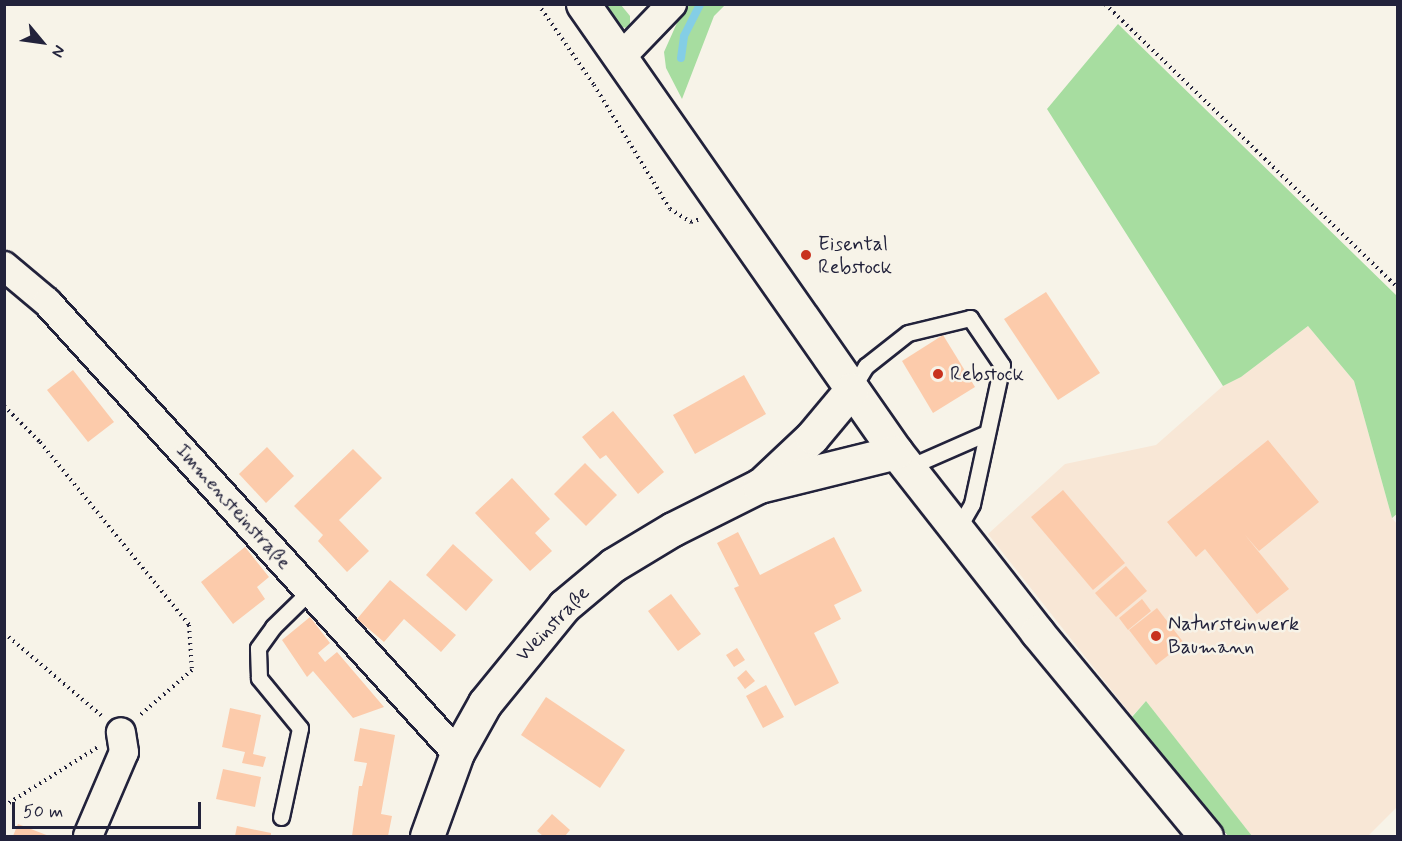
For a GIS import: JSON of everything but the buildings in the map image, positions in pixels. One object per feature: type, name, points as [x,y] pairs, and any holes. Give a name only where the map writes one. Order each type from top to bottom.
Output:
[{"type":"main road","points":[[583,4],[724,211],[903,459],[957,530],[1206,837]]},
{"type":"main road","name":"Weinstraße","points":[[759,486],[812,437],[852,389]]},
{"type":"main road","name":"Weinstraße","points":[[428,837],[457,753],[485,703],[564,606],[613,566],[673,529],[759,486],[903,459]]},
{"type":"street","points":[[620,58],[672,4]]},
{"type":"street","name":"Immensteinstraße","points":[[4,266],[47,302],[457,753]]},
{"type":"street","points":[[88,837],[124,752],[121,732]]},
{"type":"lane","points":[[852,389],[866,366],[908,333],[970,318],[1002,365],[972,504],[957,530]]},
{"type":"lane","points":[[903,459],[987,433]]},
{"type":"lane","points":[[281,817],[300,728],[260,678],[258,648],[273,627],[310,591]]},
{"type":"path","points":[[538,4],[594,85],[670,209],[691,222],[724,211]]},
{"type":"path","points":[[1105,4],[1398,288]]},
{"type":"path","points":[[4,406],[40,442],[189,625],[192,670],[121,732],[4,806]]},
{"type":"path","points":[[4,633],[121,732]]},
{"type":"shaded area","points":[[1308,326],[1354,381],[1392,518],[1397,524],[1397,807],[1368,836],[1252,836],[1146,701],[1132,716],[988,534],[1065,464],[1156,445],[1223,386],[1241,377]]},
{"type":"green space","points":[[601,5],[621,5],[630,16],[630,28],[617,27]]},
{"type":"green space","points":[[685,5],[725,5],[714,16],[682,99],[666,68],[664,52]]},
{"type":"green space","points":[[1118,24],[1397,296],[1398,513],[1392,518],[1354,381],[1308,326],[1241,377],[1223,386],[1047,109]]},
{"type":"green space","points":[[1146,701],[1252,836],[1228,836],[1132,717]]},
{"type":"waterway","points":[[681,58],[684,36],[700,4]]},
{"type":"place","name":"Eisental Rebstock","points":[[806,255]]},
{"type":"place","name":"Rebstock","points":[[938,374]]},
{"type":"place","name":"Natursteinwerk Baumann","points":[[1156,636]]}]
